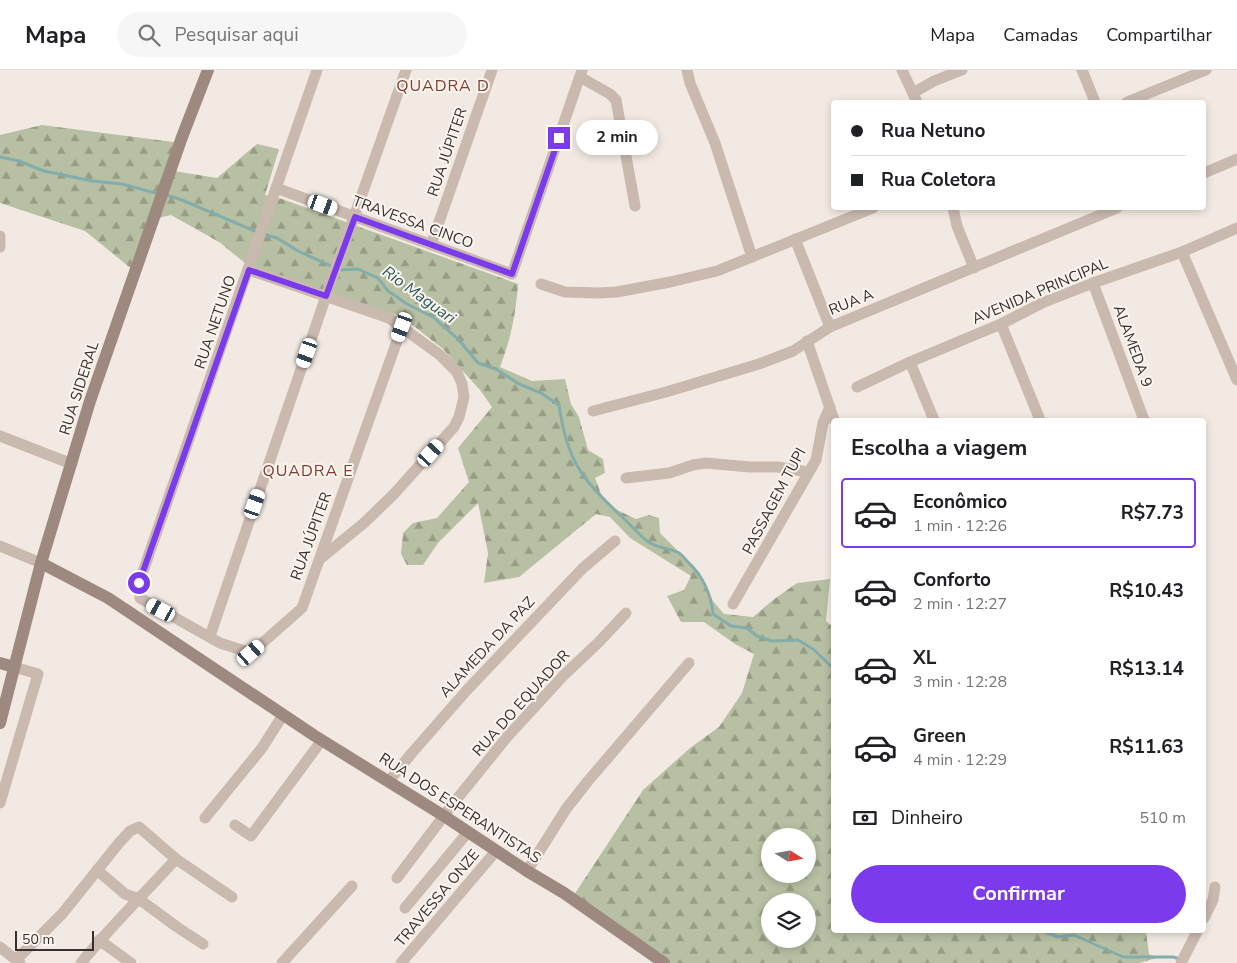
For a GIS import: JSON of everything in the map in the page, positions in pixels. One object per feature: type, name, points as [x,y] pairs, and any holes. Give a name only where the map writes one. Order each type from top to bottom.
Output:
[{"type":"main road","name":"RUA SIDERAL","points":[[0,723],[41,562],[90,401],[205,71]]},
{"type":"main road","name":"RUA DOS ESPERANTISTAS","points":[[41,562],[108,598],[283,715],[444,816],[526,871],[572,898],[664,963]]},
{"type":"main road","points":[[0,663],[14,667]]},
{"type":"street","name":"RUA NETUNO","points":[[210,636],[140,598],[139,583],[317,70]]},
{"type":"street","points":[[210,636],[326,296],[406,70]]},
{"type":"street","name":"RUA JÚPITER","points":[[431,244],[492,70]]},
{"type":"street","points":[[687,70],[701,111],[716,143],[752,257]]},
{"type":"street","points":[[902,70],[915,98],[934,81],[962,70]]},
{"type":"street","points":[[1082,70],[1094,100]]},
{"type":"street","points":[[1132,100],[1206,70]]},
{"type":"street","name":"TRAVESSA CINCO","points":[[276,188],[512,274],[581,74]]},
{"type":"street","points":[[581,74],[616,100],[635,206]]},
{"type":"street","points":[[1206,172],[1237,159]]},
{"type":"street","points":[[541,284],[565,292],[617,292],[716,272],[868,210]]},
{"type":"street","points":[[954,210],[958,226],[974,268]]},
{"type":"street","name":"RUA A","points":[[593,411],[666,392],[759,364],[793,351],[830,327],[1112,210]]},
{"type":"street","name":"AVENIDA PRINCIPAL","points":[[857,388],[910,362],[1001,324],[1042,304],[1093,283],[1182,252],[1237,228]]},
{"type":"street","points":[[795,239],[830,327]]},
{"type":"street","points":[[1182,252],[1237,380]]},
{"type":"street","points":[[249,270],[382,315],[440,355],[457,372],[461,380],[464,397],[459,417],[454,427],[394,494],[364,523],[319,560]]},
{"type":"street","name":"ALAMEDA 9","points":[[1093,283],[1143,418]]},
{"type":"street","points":[[1001,324],[1039,418]]},
{"type":"street","name":"RUA JÚPITER","points":[[210,636],[220,643],[251,653],[302,608],[402,327]]},
{"type":"street","points":[[807,341],[824,385],[833,418]]},
{"type":"street","points":[[910,362],[933,418]]},
{"type":"street","name":"PASSAGEM TUPI","points":[[733,604],[816,460],[823,423],[830,407]]},
{"type":"street","points":[[0,436],[72,464]]},
{"type":"street","points":[[626,478],[669,472],[706,463],[750,467],[778,467],[808,472]]},
{"type":"street","name":"ALAMEDA DA PAZ","points":[[389,781],[410,754],[473,684],[583,568],[615,541]]},
{"type":"street","points":[[0,546],[41,562]]},
{"type":"street","name":"RUA DO EQUADOR","points":[[397,878],[507,738],[537,704],[600,642],[626,613]]},
{"type":"street","points":[[526,871],[566,809],[689,663]]},
{"type":"street","points":[[0,803],[38,674],[14,667]]},
{"type":"street","points":[[205,818],[262,748],[283,715]]},
{"type":"street","points":[[234,825],[251,836],[322,740]]},
{"type":"street","points":[[0,947],[18,962],[62,914],[119,843],[135,828],[139,827],[176,859],[232,897]]},
{"type":"street","points":[[405,908],[468,832]]},
{"type":"street","name":"TRAVESSA ONZE","points":[[401,963],[496,852]]},
{"type":"street","points":[[81,963],[99,940],[176,859]]},
{"type":"street","points":[[97,870],[125,894],[139,899],[178,928],[204,944]]},
{"type":"street","points":[[282,963],[352,886]]},
{"type":"street","points":[[1206,914],[1213,900],[1215,887]]},
{"type":"street","points":[[1183,959],[1196,933]]},
{"type":"street","points":[[99,940],[131,963]]},
{"type":"green space","points":[[42,125],[181,143],[174,171],[217,178],[257,144],[279,149],[265,195],[282,199],[518,284],[512,326],[500,367],[532,381],[565,379],[571,404],[579,417],[588,450],[603,459],[605,473],[595,478],[603,499],[613,508],[636,519],[649,515],[659,518],[660,533],[700,573],[712,600],[724,614],[753,617],[797,583],[830,579],[826,621],[831,625],[831,933],[1146,933],[1149,954],[1157,958],[1139,963],[670,963],[572,898],[643,790],[690,748],[719,727],[742,693],[754,654],[735,644],[704,622],[681,622],[667,596],[684,590],[691,576],[630,538],[610,517],[596,514],[519,577],[484,583],[488,553],[478,503],[438,543],[423,565],[407,565],[401,554],[403,533],[413,523],[437,518],[469,482],[458,448],[492,407],[480,390],[443,349],[401,316],[327,296],[245,263],[219,242],[171,215],[158,218],[139,275],[85,231],[0,203],[0,135]]},
{"type":"waterway","name":"Rio Maguari","points":[[0,157],[19,161],[44,171],[92,181],[122,184],[159,194]]},
{"type":"waterway","name":"Rio Maguari","points":[[166,195],[257,232]]},
{"type":"waterway","name":"Rio Maguari","points":[[263,234],[277,238],[298,251],[340,270],[358,269],[378,278],[388,291],[407,304],[433,317],[459,340],[478,363],[496,369],[519,384],[541,393],[559,405],[566,440],[571,454],[585,478],[606,502],[647,541],[656,546],[679,553],[693,567],[705,585],[713,614],[731,626],[747,628],[757,636],[772,641],[798,640],[813,649],[831,666]]},
{"type":"waterway","name":"Rio Maguari","points":[[1048,933],[1058,937],[1074,935],[1123,957],[1173,957],[1180,959]]},
{"type":"district","name":"QUADRA D","points":[[443,86]]},
{"type":"district","name":"QUADRA E","points":[[308,471]]},
{"type":"route","points":[[139,583],[249,270],[326,296],[355,217],[512,274],[559,138]]}]
